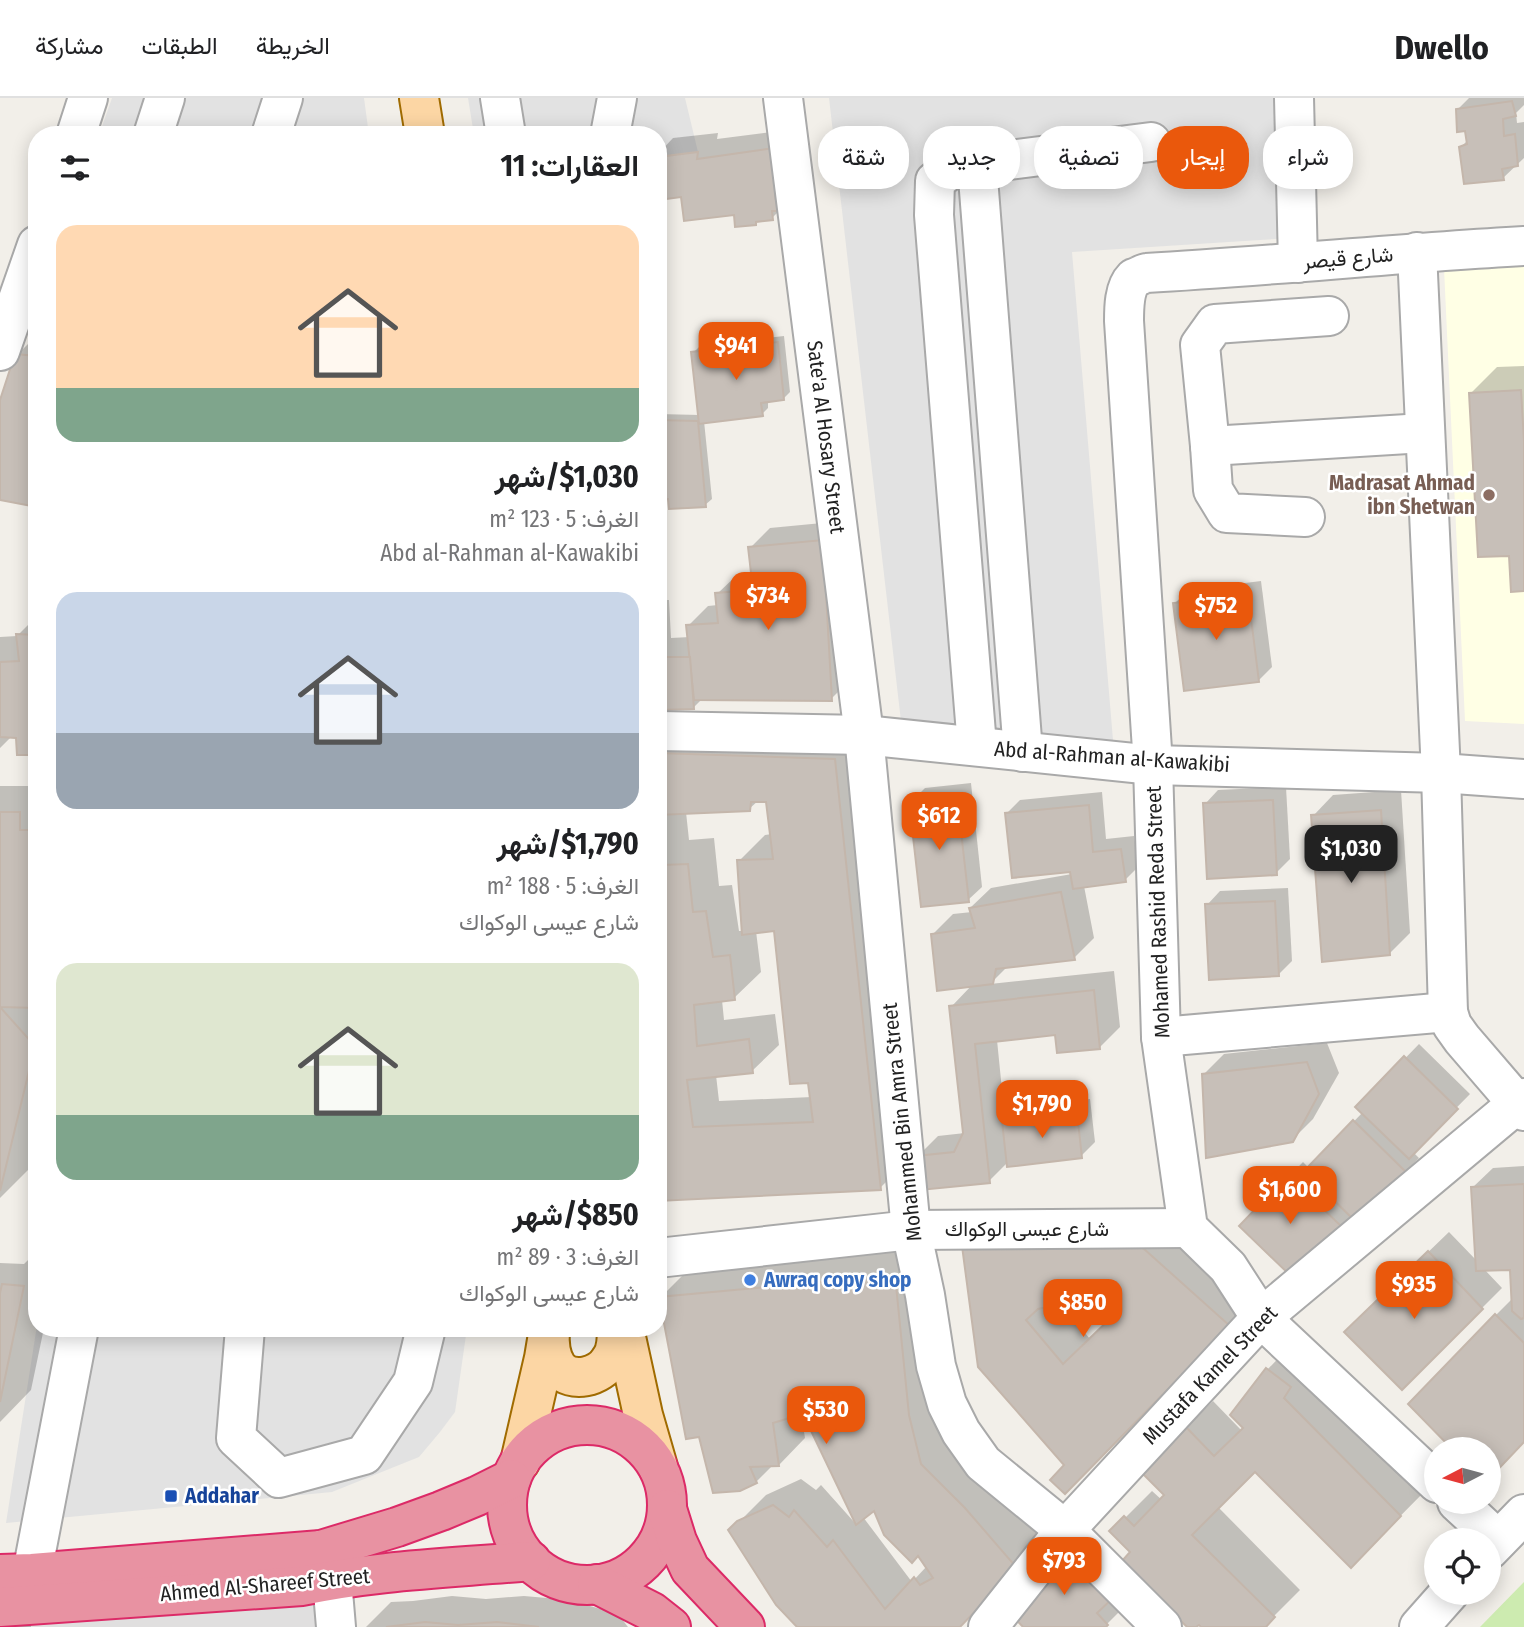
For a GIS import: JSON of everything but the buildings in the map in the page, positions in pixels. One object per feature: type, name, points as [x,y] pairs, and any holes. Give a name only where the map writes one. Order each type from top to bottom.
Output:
[{"type":"highway","points":[[667,1509],[662,1532],[654,1550],[638,1567],[619,1578],[597,1584],[573,1584],[550,1576],[531,1561],[517,1544],[509,1523],[507,1500],[516,1470],[538,1441],[563,1428],[590,1424],[617,1430],[642,1445],[658,1467],[666,1488],[667,1509],[677,1541],[690,1569],[745,1627]]},
{"type":"highway","name":"Ahmed Al-Shareef Street","points":[[0,1607],[302,1586],[326,1565],[397,1527],[477,1496],[516,1470]]},
{"type":"highway","name":"Ahmed Al-Shareef Street","points":[[16,1573],[326,1565],[430,1569],[531,1561]]},
{"type":"highway","points":[[597,1584],[652,1612],[671,1627]]},
{"type":"main road","points":[[392,98],[397,126]]},
{"type":"main road","points":[[419,98],[424,126]]},
{"type":"main road","points":[[516,1470],[548,1337]]},
{"type":"main road","points":[[550,1337],[553,1358],[558,1367],[567,1375],[580,1377],[592,1375],[610,1361],[617,1337]]},
{"type":"main road","points":[[626,1337],[643,1415],[658,1467]]},
{"type":"street","points":[[79,126],[88,98]]},
{"type":"street","points":[[156,126],[165,98]]},
{"type":"street","points":[[274,126],[283,98]]},
{"type":"street","points":[[295,98],[297,126]]},
{"type":"street","points":[[500,98],[505,126]]},
{"type":"street","points":[[612,126],[617,98]]},
{"type":"street","name":"Sate'a Al Hosary Street","points":[[783,98],[864,735]]},
{"type":"street","points":[[1294,98],[1298,262]]},
{"type":"street","points":[[1020,159],[1151,142]]},
{"type":"street","points":[[935,189],[934,215],[977,747]]},
{"type":"street","points":[[979,189],[1023,752]]},
{"type":"street","name":"شارع قيصر","points":[[1172,271],[1524,246]]},
{"type":"street","points":[[1417,252],[1441,773],[1448,1012],[1452,1025],[1462,1039],[1522,1105]]},
{"type":"street","name":"Mohamed Rashid Reda Street","points":[[1172,271],[1146,273],[1135,278],[1128,289],[1124,321],[1153,765],[1161,1037],[1188,1228]]},
{"type":"street","points":[[10,342],[28,277]]},
{"type":"street","points":[[1305,517],[1227,513],[1213,490],[1200,345],[1215,324],[1329,316]]},
{"type":"street","points":[[1210,446],[1424,433]]},
{"type":"street","name":"Abd al-Rahman al-Kawakibi","points":[[667,731],[864,735],[1153,765],[1441,773],[1524,779]]},
{"type":"street","name":"Mohammed Bin Amra Street","points":[[864,735],[911,1230],[936,1366],[947,1404],[961,1432],[983,1463],[1065,1530],[1162,1627]]},
{"type":"street","points":[[1161,1037],[1448,1012]]},
{"type":"street","name":"Mustafa Kamel Street","points":[[988,1627],[1065,1530],[1261,1318],[1522,1105]]},
{"type":"street","points":[[1188,1228],[1228,1268],[1261,1318],[1424,1471]]},
{"type":"street","name":"شارع عيسى الوكواك","points":[[667,1257],[911,1230],[1188,1228]]},
{"type":"street","points":[[16,1573],[77,1337]]},
{"type":"street","points":[[244,1337],[236,1437],[279,1478],[364,1455],[413,1381],[424,1337]]},
{"type":"street","points":[[1467,1514],[1479,1528]]},
{"type":"street","points":[[1501,1538],[1524,1514]]},
{"type":"street","points":[[326,1565],[336,1627]]},
{"type":"street","points":[[1419,1627],[1438,1605]]},
{"type":"shaded area","points":[[112,98],[364,98],[368,126],[102,126]]},
{"type":"shaded area","points":[[468,98],[685,98],[698,152],[697,159],[667,162],[667,126],[473,126]]},
{"type":"shaded area","points":[[829,98],[1282,98],[1287,126],[1263,126],[1263,189],[1298,189],[1306,237],[1072,252],[1113,740],[902,730],[840,189],[909,189],[909,126],[832,126]]},
{"type":"shaded area","name":"Madrasat Ahmad ibn Shetwan","points":[[1524,265],[1524,724],[1465,721],[1444,268]]},
{"type":"shaded area","points":[[35,1337],[466,1337],[455,1412],[419,1457],[332,1492],[6,1523]]},
{"type":"shaded area","points":[[329,1583],[334,1627],[0,1627],[0,1613]]},
{"type":"green space","points":[[1524,1582],[1524,1627],[1480,1627]]},
{"type":"place","name":"Madrasat Ahmad ibn Shetwan","points":[[1489,495]]},
{"type":"place","name":"Awraq copy shop","points":[[750,1280]]},
{"type":"place","name":"Addahar","points":[[171,1496]]}]
